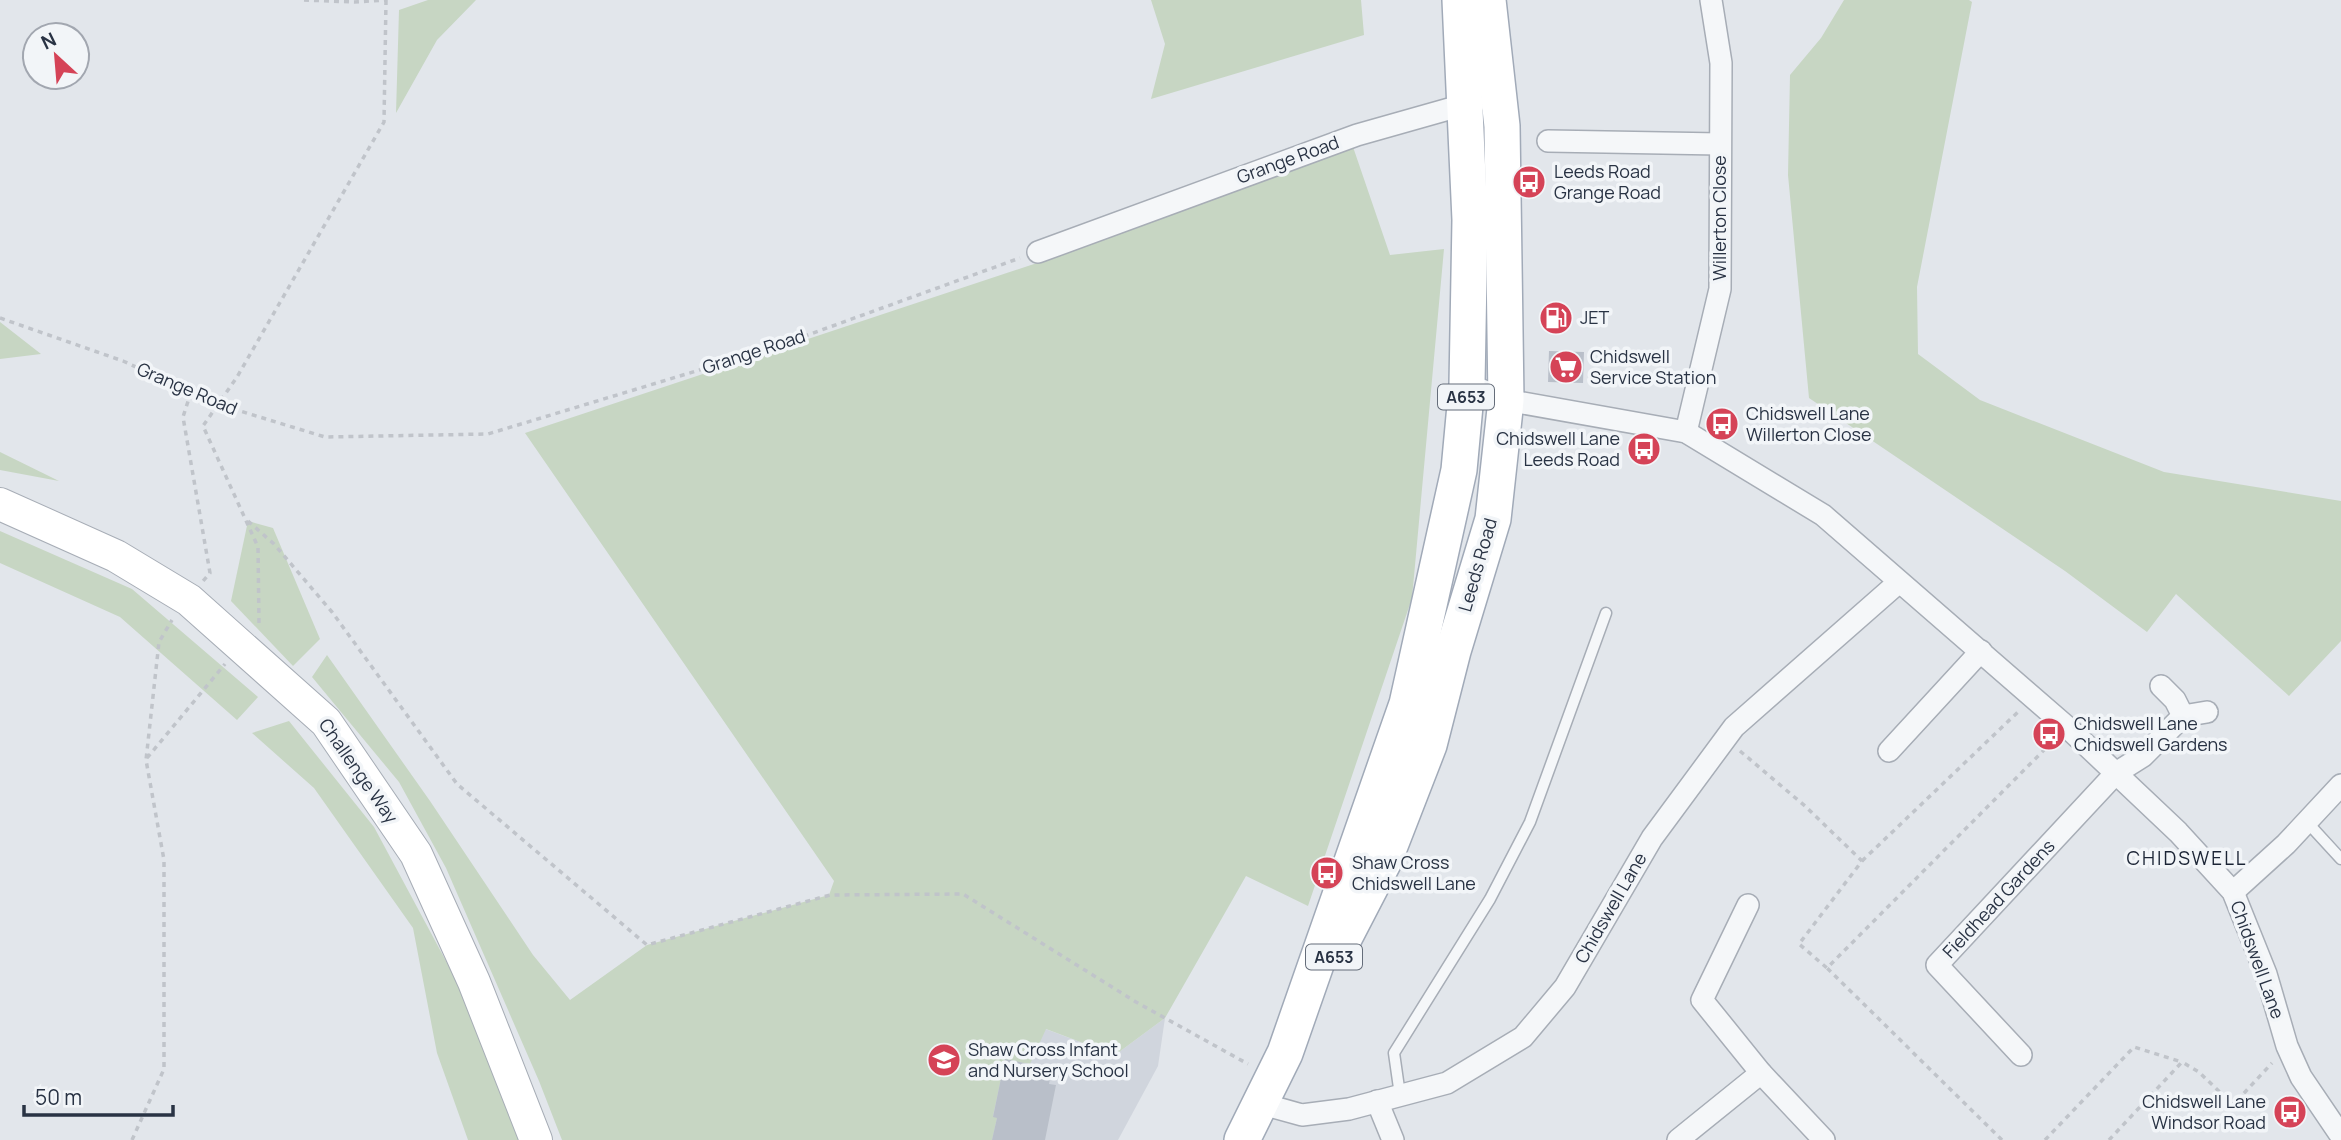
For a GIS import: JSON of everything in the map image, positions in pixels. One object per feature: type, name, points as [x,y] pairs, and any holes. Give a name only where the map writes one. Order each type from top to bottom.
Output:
[{"type":"main road","name":"Leeds Road","points":[[1273,1078],[1407,704],[1459,470],[1467,384],[1470,220],[1460,0]]},
{"type":"main road","name":"Leeds Road","points":[[1242,1140],[1384,861],[1429,745],[1493,519],[1506,400],[1503,140],[1489,0]]},
{"type":"main road","name":"Challenge Way","points":[[0,504],[116,556],[189,600],[326,722],[416,854],[474,982],[536,1140]]},
{"type":"street","name":"Willerton Close","points":[[1686,432],[1720,289],[1721,63],[1712,0]]},
{"type":"street","name":"Grange Road","points":[[1038,252],[1357,135],[1463,104],[1500,106]]},
{"type":"street","points":[[1548,141],[1720,144]]},
{"type":"street","name":"Chidswell Lane","points":[[1467,384],[1506,400],[1686,432],[1823,515],[2034,696],[2178,832],[2233,892],[2266,974],[2287,1046],[2301,1077],[2341,1136]]},
{"type":"street","name":"Chidswell Lane","points":[[1273,1078],[1302,1115],[1349,1108],[1447,1083],[1524,1037],[1565,987],[1652,838],[1734,727],[1899,582]]},
{"type":"street","points":[[1889,751],[1981,651]]},
{"type":"street","points":[[2161,687],[2175,700],[2183,716]]},
{"type":"street","points":[[2116,773],[2143,756],[2183,716],[2207,712]]},
{"type":"street","name":"Fieldhead Gardens","points":[[2021,1055],[1937,965],[2116,773]]},
{"type":"street","points":[[2233,892],[2307,822],[2341,785]]},
{"type":"street","points":[[1748,905],[1702,1000],[1761,1073],[1824,1140]]},
{"type":"street","points":[[1678,1140],[1761,1073]]},
{"type":"street","points":[[1377,1101],[1393,1140]]},
{"type":"lane","points":[[1400,1095],[1394,1053],[1490,899],[1530,821],[1606,613]]},
{"type":"lane","points":[[2307,822],[2341,859]]},
{"type":"path","points":[[259,623],[258,547],[203,426],[237,377],[384,122],[386,0],[304,0]]},
{"type":"path","name":"Grange Road","points":[[0,318],[123,361],[217,404],[324,437],[488,434],[769,349],[1038,252]]},
{"type":"path","points":[[191,392],[183,417],[210,573]]},
{"type":"path","points":[[248,521],[274,544],[332,612],[457,783],[647,945],[830,895],[963,894],[1136,1002],[1273,1078]]},
{"type":"path","points":[[132,1140],[164,1069],[164,860],[146,760],[159,642],[178,611]]},
{"type":"path","points":[[146,760],[225,664]]},
{"type":"path","points":[[2002,1140],[1827,968],[1799,944],[1863,861],[2034,696]]},
{"type":"path","points":[[1827,968],[2067,727]]},
{"type":"path","points":[[1725,738],[1805,806],[1863,861]]},
{"type":"path","points":[[2045,1140],[2134,1047],[2182,1062],[2199,1072],[2233,1104],[2287,1046]]},
{"type":"path","points":[[2109,1140],[2182,1062]]},
{"type":"shaded area","name":"Shaw Cross Infant and Nursery School","points":[[914,980],[1115,1055],[1165,1018],[1158,1066],[1118,1140],[762,1140]]},
{"type":"green space","points":[[428,0],[476,0],[437,40],[396,113],[399,10]]},
{"type":"green space","points":[[1151,0],[1361,0],[1364,35],[1151,99],[1165,44]]},
{"type":"green space","points":[[1844,0],[1972,2],[1917,287],[1918,354],[1980,400],[2164,472],[2341,501],[2341,641],[2289,696],[2176,594],[2147,632],[2065,571],[1809,398],[1788,175],[1790,75],[1821,38]]},
{"type":"green space","points":[[1352,144],[1390,255],[1444,249],[1412,598],[1308,906],[1246,876],[1165,1018],[1115,1055],[1046,1029],[1030,1064],[1005,1060],[993,1116],[997,1118],[992,1140],[562,1140],[446,868],[399,782],[312,677],[327,655],[430,801],[533,955],[570,1000],[647,945],[829,895],[834,881],[525,433],[1037,263]]},
{"type":"green space","points":[[0,322],[41,354],[0,359]]},
{"type":"green space","points":[[0,452],[59,481],[0,470]]},
{"type":"green space","points":[[248,521],[273,528],[320,639],[293,666],[231,601]]},
{"type":"green space","points":[[0,531],[132,589],[258,697],[237,720],[120,617],[0,563]]},
{"type":"green space","points":[[289,721],[374,827],[475,1015],[519,1140],[468,1140],[437,1053],[413,928],[314,788],[252,733]]},
{"type":"building","name":"Chidswell Service Station","points":[[1549,351],[1584,352],[1583,383],[1548,382]]},
{"type":"building","points":[[1005,1059],[1052,1069],[1049,1084],[1056,1085],[1045,1140],[992,1140],[997,1118],[993,1117]]},
{"type":"place","name":"Leeds Road Grange Road","points":[[1529,182]]},
{"type":"place","name":"JET","points":[[1556,318]]},
{"type":"place","name":"Chidswell Service Station","points":[[1566,367]]},
{"type":"place","name":"Chidswell Lane Willerton Close","points":[[1722,424]]},
{"type":"place","name":"Chidswell Lane Leeds Road","points":[[1644,449]]},
{"type":"place","name":"Chidswell Lane Chidswell Gardens","points":[[2049,734]]},
{"type":"place","name":"Shaw Cross Chidswell Lane","points":[[1327,873]]},
{"type":"place","name":"Shaw Cross Infant and Nursery School","points":[[944,1060]]},
{"type":"place","name":"Chidswell Lane Windsor Road","points":[[2290,1112]]},
{"type":"district","name":"CHIDSWELL","points":[[2187,858]]}]
